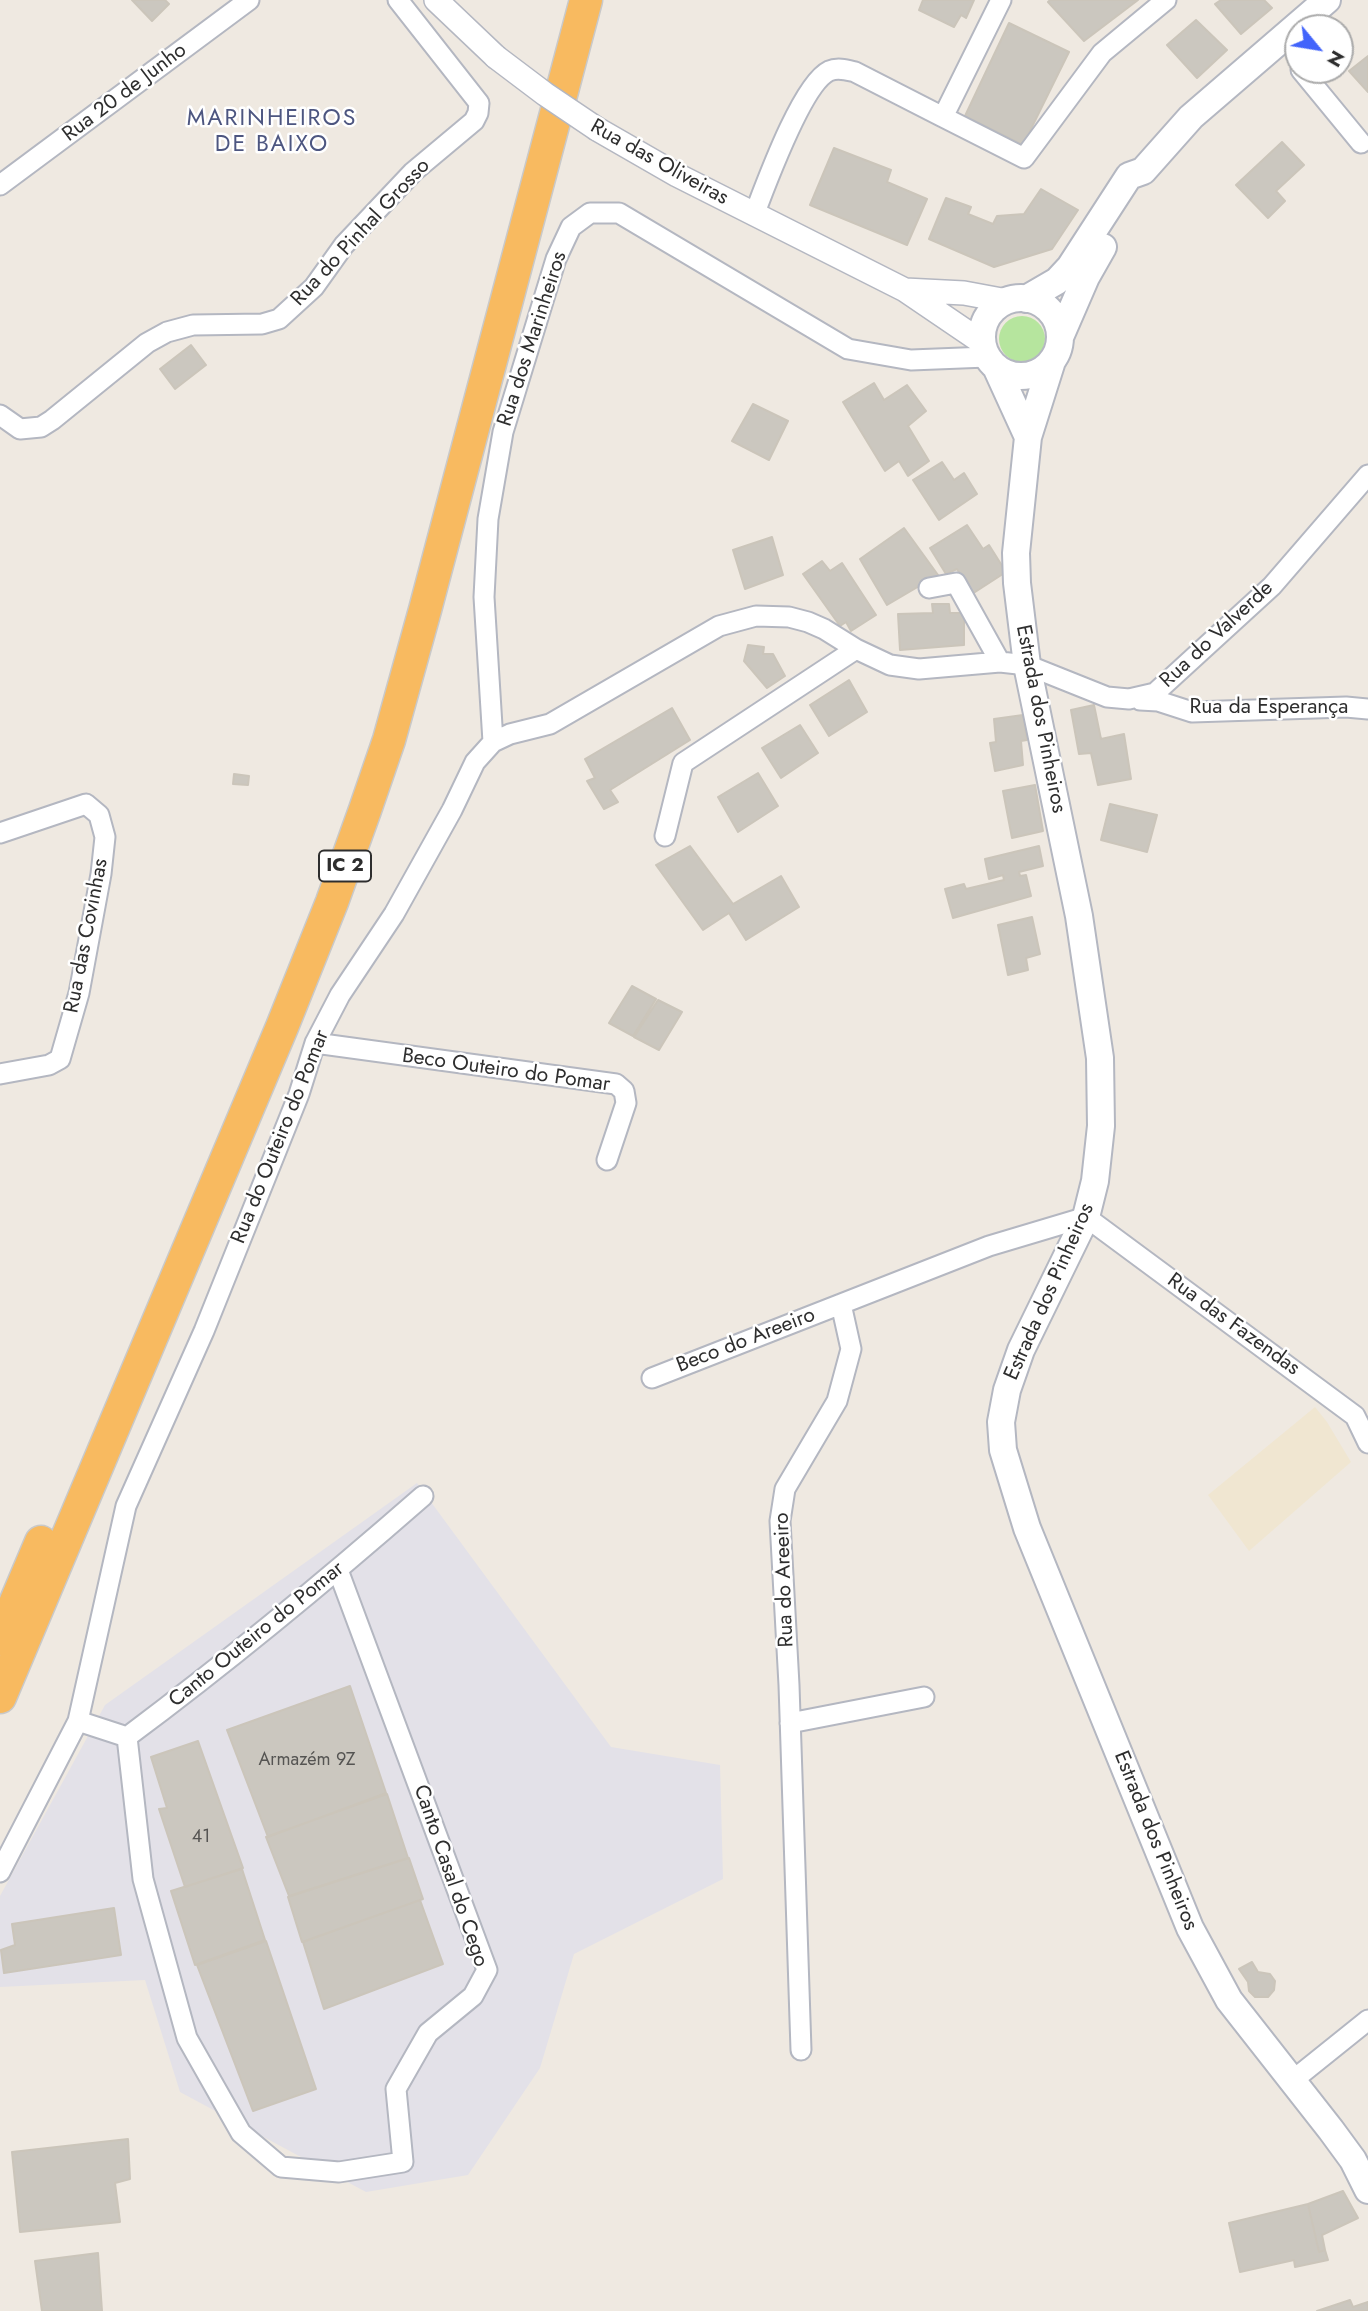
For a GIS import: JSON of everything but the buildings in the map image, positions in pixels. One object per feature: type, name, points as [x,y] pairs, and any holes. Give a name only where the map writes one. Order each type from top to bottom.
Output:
[{"type":"highway","name":"IC 2","points":[[0,1639],[267,1007],[314,891],[341,815],[377,708],[565,0]]},
{"type":"highway","name":"IC 2","points":[[0,1697],[282,1027],[332,902],[369,798],[389,740],[425,610],[586,0]]},
{"type":"main road","points":[[1028,437],[989,356],[983,330],[988,318],[996,308],[1057,281],[1070,268],[1129,176],[1143,171],[1172,136],[1277,41],[1327,0]]},
{"type":"main road","name":"Estrada dos Pinheiros","points":[[1143,171],[1142,185],[1086,277],[1056,349],[1028,437],[1016,553],[1017,583],[1027,665],[1079,916],[1100,1058],[1102,1102],[1099,1156],[1086,1217],[1013,1371],[1001,1422],[1003,1450],[1027,1528],[1190,1928],[1229,2000],[1353,2160],[1368,2190]]},
{"type":"main road","points":[[989,356],[1007,374],[1019,376],[1043,369],[1056,349],[1058,326],[1046,308],[1017,300]]},
{"type":"street","name":"Rua 20 de Junho","points":[[0,185],[249,0]]},
{"type":"street","name":"Rua do Pinhal Grosso","points":[[0,415],[20,429],[41,427],[147,344],[167,332],[193,325],[262,324],[279,319],[314,287],[344,244],[413,172],[474,121],[479,103],[397,0]]},
{"type":"street","name":"Rua das Oliveiras","points":[[436,0],[496,57],[597,129],[754,215],[905,290],[989,356]]},
{"type":"street","points":[[943,117],[1001,0]]},
{"type":"street","points":[[754,215],[806,95],[823,75],[831,70],[842,68],[855,72],[1024,158],[1102,53],[1166,0]]},
{"type":"street","points":[[1277,41],[1284,49]]},
{"type":"street","points":[[1313,84],[1361,143]]},
{"type":"street","name":"Rua dos Marinheiros","points":[[493,741],[484,597],[488,519],[503,432],[547,285],[571,227],[590,213],[619,214],[848,349],[911,360],[989,356]]},
{"type":"street","points":[[905,290],[964,293],[1017,300]]},
{"type":"street","name":"Rua do Valverde","points":[[1129,699],[1155,693],[1272,586],[1368,475]]},
{"type":"street","points":[[929,588],[956,583],[1000,662]]},
{"type":"street","points":[[493,741],[550,723],[719,626],[756,616],[789,617],[816,625],[890,665],[919,668],[1000,662],[1027,665],[1107,697],[1129,699]]},
{"type":"street","points":[[665,836],[683,763],[848,644]]},
{"type":"street","name":"Rua da Esperança","points":[[1129,699],[1158,701],[1192,712],[1346,707],[1368,709]]},
{"type":"street","name":"Rua do Outeiro do Pomar","points":[[0,1871],[78,1721],[126,1506],[209,1318],[299,1094],[315,1043],[341,995],[394,914],[452,810],[475,762],[493,741]]},
{"type":"street","name":"Rua das Covinhas","points":[[0,833],[86,804],[99,816],[105,837],[101,874],[79,993],[60,1059],[49,1065],[0,1074]]},
{"type":"street","name":"Beco Outeiro do Pomar","points":[[315,1043],[616,1084],[624,1091],[626,1103],[607,1160]]},
{"type":"street","points":[[841,1304],[989,1246],[1086,1217]]},
{"type":"street","name":"Rua das Fazendas","points":[[1086,1217],[1355,1416],[1368,1443]]},
{"type":"street","name":"Beco do Areeiro","points":[[652,1378],[841,1304]]},
{"type":"street","name":"Rua do Areeiro","points":[[801,2050],[790,1723],[779,1521],[785,1489],[837,1401],[850,1349],[841,1304]]},
{"type":"street","name":"Canto Outeiro do Pomar","points":[[127,1737],[338,1570],[423,1496]]},
{"type":"street","name":"Canto Casal do Cego","points":[[127,1737],[143,1878],[187,2038],[241,2133],[281,2167],[339,2172],[403,2162],[396,2089],[428,2033],[473,1996],[487,1970],[338,1570]]},
{"type":"street","points":[[790,1723],[924,1697]]},
{"type":"street","points":[[78,1721],[127,1737]]},
{"type":"street","points":[[1292,2081],[1368,2020]]},
{"type":"shaded area","points":[[1315,1407],[1351,1462],[1249,1551],[1208,1495]]},
{"type":"shaded area","points":[[417,1483],[611,1747],[720,1765],[723,1879],[574,1954],[540,2068],[468,2175],[366,2192],[180,2092],[145,1980],[0,1987],[0,1896],[105,1705]]},
{"type":"green space","points":[[1022,316],[1038,323],[1045,339],[1038,355],[1022,362],[1006,355],[999,339],[1006,323]]},
{"type":"district","name":"MARINHEIROS DE BAIXO","points":[[272,132]]}]
